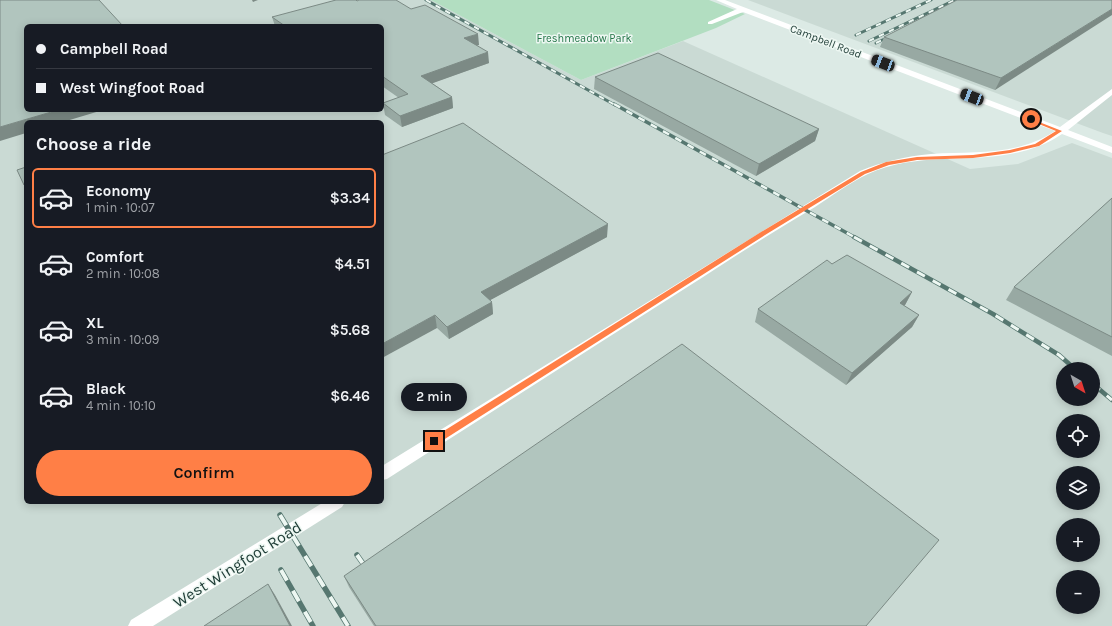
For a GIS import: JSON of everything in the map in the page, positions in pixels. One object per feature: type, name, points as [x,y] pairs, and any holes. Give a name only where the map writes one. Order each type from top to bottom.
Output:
[{"type":"street","name":"Campbell Road","points":[[719,0],[1112,150]]},
{"type":"street","points":[[710,23],[744,9]]},
{"type":"street","points":[[384,473],[768,230],[863,173],[888,163],[917,158],[973,156],[1010,152],[1037,145],[1060,131],[1112,91]]},
{"type":"street","name":"West Wingfoot Road","points":[[137,626],[334,504]]},
{"type":"shaded area","points":[[0,0],[431,0],[581,80],[683,41],[970,169],[1018,164],[1072,143],[1112,158],[1112,626],[0,626]]},
{"type":"shaded area","points":[[748,0],[1112,0],[1112,136],[1103,133]]},
{"type":"green space","name":"Freshmeadow Park","points":[[431,0],[709,0],[745,14],[716,28],[581,80]]},
{"type":"building","points":[[0,0],[99,0],[121,24],[24,24],[24,112],[51,112],[0,127]]},
{"type":"building","points":[[336,0],[396,0],[411,9],[425,5],[478,34],[464,38],[488,52],[421,76],[452,97],[400,116],[384,104],[408,94],[384,77],[384,24],[282,24],[272,17]]},
{"type":"building","points":[[957,0],[1112,0],[1112,9],[1001,78],[884,37]]},
{"type":"building","points":[[658,53],[819,129],[759,164],[595,77]]},
{"type":"building","points":[[463,123],[608,224],[481,292],[492,302],[447,327],[435,315],[384,343],[384,154]]},
{"type":"building","points":[[24,168],[24,185],[17,170]]},
{"type":"building","points":[[1112,198],[1112,337],[1014,287]]},
{"type":"building","points":[[847,255],[912,292],[900,303],[919,315],[852,373],[758,309],[827,260],[832,264]]},
{"type":"building","points":[[682,344],[939,540],[866,626],[376,626],[344,576]]},
{"type":"building","points":[[268,584],[290,626],[204,626]]},
{"type":"railway","points":[[426,0],[615,105]]},
{"type":"railway","points":[[856,35],[931,0]]},
{"type":"railway","points":[[869,41],[955,0]]},
{"type":"railway","points":[[876,43],[893,35]]},
{"type":"railway","points":[[614,104],[856,238]]},
{"type":"railway","points":[[854,237],[993,314],[1059,355],[1067,362]]},
{"type":"railway","points":[[1100,390],[1112,400]]},
{"type":"railway","points":[[280,515],[348,626]]},
{"type":"railway","points":[[357,555],[369,572]]},
{"type":"railway","points":[[281,570],[313,626]]},
{"type":"route","points":[[434,441],[851,179],[876,167],[902,160],[932,157],[990,155],[1010,152],[1037,145],[1060,131],[1031,119]]}]
